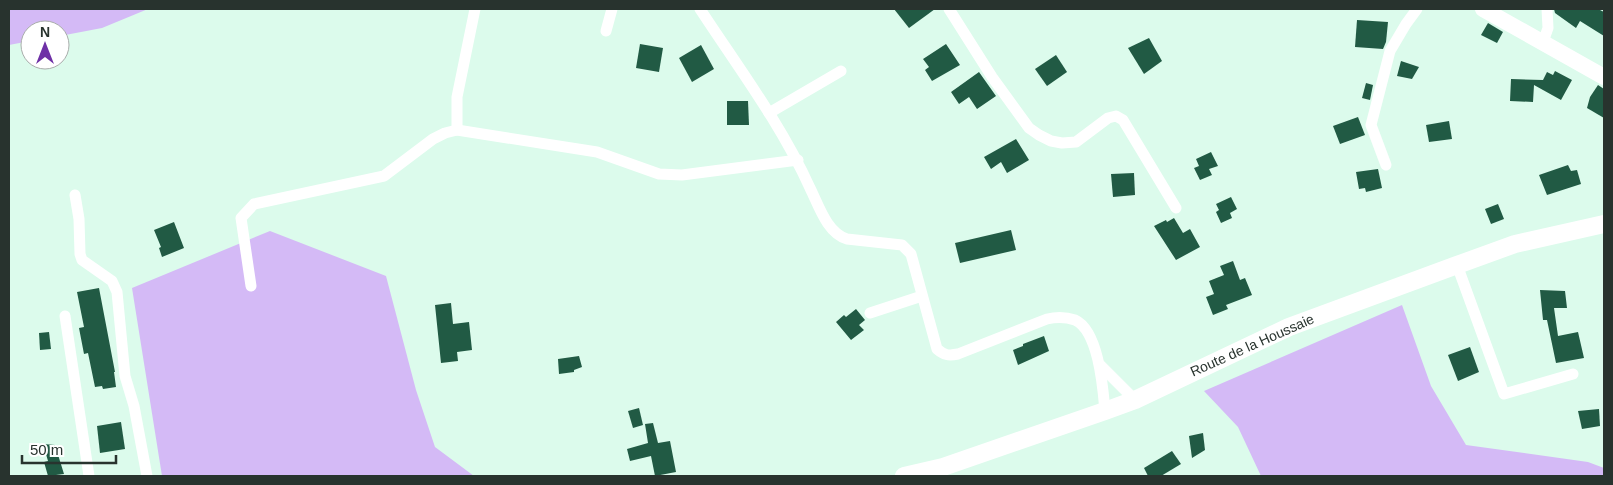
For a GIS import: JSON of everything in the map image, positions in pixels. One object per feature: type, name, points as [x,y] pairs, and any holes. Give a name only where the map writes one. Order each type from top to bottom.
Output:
[{"type":"main road","points":[[1483,9],[1604,77]]},
{"type":"main road","name":"Route de la Houssaie","points":[[904,476],[943,467],[1135,400],[1289,327],[1515,244],[1604,224]]},
{"type":"street","points":[[457,130],[457,97],[475,9]]},
{"type":"street","points":[[606,31],[612,9]]},
{"type":"street","points":[[700,9],[798,160],[821,212],[834,233],[839,237],[847,239],[895,244],[907,248],[911,254],[937,348],[943,354],[950,356],[958,354],[1047,319],[1074,320],[1085,328],[1100,365],[1105,411]]},
{"type":"street","points":[[949,9],[992,77],[1029,128],[1051,141],[1062,143],[1076,142],[1108,118],[1116,116],[1123,120],[1176,208]]},
{"type":"street","points":[[1386,165],[1371,125],[1390,51],[1417,9]]},
{"type":"street","points":[[1543,42],[1548,28],[1546,9]]},
{"type":"street","points":[[769,113],[841,71]]},
{"type":"street","points":[[251,286],[241,218],[254,204],[384,176],[433,139],[457,130],[597,152],[659,174],[670,175],[798,160]]},
{"type":"street","points":[[75,195],[82,260],[112,281],[117,292],[125,376],[134,406],[147,476]]},
{"type":"street","points":[[1457,265],[1504,394],[1573,374]]},
{"type":"street","points":[[870,313],[922,296]]},
{"type":"street","points":[[65,316],[89,476]]},
{"type":"street","points":[[1100,365],[1135,400]]},
{"type":"shaded area","points":[[9,9],[148,9],[102,28],[70,34],[70,20],[20,20],[20,43],[9,45]]},
{"type":"shaded area","points":[[270,231],[386,276],[416,390],[435,447],[474,476],[162,476],[132,288]]},
{"type":"shaded area","points":[[1402,305],[1431,386],[1466,445],[1588,462],[1604,468],[1604,476],[1261,476],[1238,427],[1204,391]]},
{"type":"building","points":[[894,9],[935,9],[909,28]]},
{"type":"building","points":[[1554,9],[1598,9],[1604,12],[1604,36],[1580,21],[1576,28],[1555,13]]},
{"type":"building","points":[[1357,20],[1388,22],[1386,42],[1383,49],[1355,47]]},
{"type":"building","points":[[1488,23],[1503,32],[1497,43],[1481,35]]},
{"type":"building","points":[[1149,38],[1162,61],[1144,74],[1128,48]]},
{"type":"building","points":[[640,44],[663,48],[659,72],[636,68]]},
{"type":"building","points":[[946,44],[960,65],[932,81],[925,70],[929,67],[923,59]]},
{"type":"building","points":[[701,45],[714,69],[692,82],[679,58]]},
{"type":"building","points":[[1056,55],[1067,72],[1047,86],[1035,69]]},
{"type":"building","points":[[1401,61],[1419,67],[1412,79],[1397,76]]},
{"type":"building","points":[[1555,71],[1572,80],[1561,100],[1534,85],[1533,102],[1510,101],[1511,79],[1543,80],[1547,72],[1553,75]]},
{"type":"building","points":[[979,72],[996,96],[977,109],[969,97],[959,104],[951,92]]},
{"type":"building","points":[[1366,83],[1373,85],[1370,100],[1362,98]]},
{"type":"building","points":[[1598,85],[1604,89],[1604,118],[1587,108],[1590,97]]},
{"type":"building","points":[[727,101],[748,101],[749,125],[727,125]]},
{"type":"building","points":[[1358,117],[1365,135],[1340,144],[1333,126]]},
{"type":"building","points":[[1449,121],[1452,139],[1429,142],[1426,125]]},
{"type":"building","points":[[1016,139],[1029,160],[1007,173],[1001,162],[991,169],[984,157]]},
{"type":"building","points":[[1211,152],[1218,166],[1209,169],[1212,175],[1200,180],[1194,168],[1199,166],[1196,159]]},
{"type":"building","points":[[1568,165],[1571,171],[1577,170],[1581,184],[1547,195],[1539,175]]},
{"type":"building","points":[[1378,169],[1382,188],[1366,192],[1365,188],[1359,189],[1356,172]]},
{"type":"building","points":[[1134,173],[1135,195],[1113,197],[1111,174]]},
{"type":"building","points":[[1231,197],[1237,209],[1230,213],[1232,218],[1221,223],[1216,212],[1219,210],[1216,204]]},
{"type":"building","points":[[1498,204],[1504,219],[1491,224],[1485,209]]},
{"type":"building","points":[[1174,218],[1183,233],[1190,229],[1200,247],[1176,260],[1154,226]]},
{"type":"building","points":[[174,222],[184,248],[162,257],[159,248],[161,247],[154,230]]},
{"type":"building","points":[[1011,230],[1016,250],[960,263],[955,243]]},
{"type":"building","points":[[1233,261],[1240,280],[1245,278],[1252,295],[1226,305],[1228,309],[1213,315],[1206,297],[1214,294],[1209,281],[1224,275],[1220,266]]},
{"type":"building","points":[[99,288],[115,372],[116,387],[103,389],[102,386],[95,387],[88,353],[84,354],[79,328],[84,327],[77,292]]},
{"type":"building","points":[[1540,290],[1565,291],[1567,308],[1554,308],[1558,336],[1578,332],[1584,358],[1556,363],[1547,320],[1543,320]]},
{"type":"building","points":[[451,303],[453,324],[469,322],[472,350],[457,352],[458,361],[441,363],[435,305]]},
{"type":"building","points":[[856,309],[865,320],[859,325],[864,330],[851,340],[836,322],[844,315],[846,317]]},
{"type":"building","points":[[49,332],[51,349],[40,350],[39,333]]},
{"type":"building","points":[[1044,336],[1049,351],[1018,365],[1013,350]]},
{"type":"building","points":[[1470,347],[1479,372],[1458,381],[1448,355]]},
{"type":"building","points":[[579,356],[582,367],[574,370],[574,372],[559,374],[558,359]]},
{"type":"building","points":[[639,408],[643,425],[633,428],[628,411]]},
{"type":"building","points":[[1599,409],[1600,426],[1582,429],[1578,411]]},
{"type":"building","points":[[121,422],[125,449],[100,453],[97,426]]},
{"type":"building","points":[[653,423],[658,443],[670,441],[676,472],[655,476],[651,456],[630,461],[627,449],[648,443],[645,424]]},
{"type":"building","points":[[1203,433],[1205,450],[1192,458],[1189,436]]},
{"type":"building","points":[[43,444],[55,445],[64,474],[48,476],[44,462],[48,461]]},
{"type":"building","points":[[1172,451],[1181,464],[1161,476],[1148,476],[1144,468]]}]
